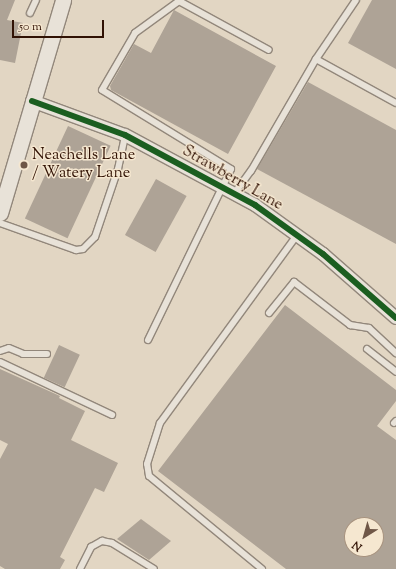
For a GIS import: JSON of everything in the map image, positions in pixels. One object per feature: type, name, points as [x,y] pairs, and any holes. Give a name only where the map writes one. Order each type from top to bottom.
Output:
[{"type":"street","points":[[0,213],[63,0]]},
{"type":"street","name":"Strawberry Lane","points":[[32,101],[125,135],[234,194],[298,234],[396,318]]},
{"type":"lane","points":[[30,13],[36,0]]},
{"type":"lane","points":[[234,194],[251,171],[316,59],[356,0]]},
{"type":"lane","points":[[148,340],[231,169],[102,90],[135,33],[179,1],[269,50]]},
{"type":"lane","points":[[316,59],[396,103]]},
{"type":"lane","points":[[0,223],[76,250],[83,249],[95,237],[118,169],[125,135]]},
{"type":"lane","points":[[262,569],[149,476],[147,464],[160,423],[298,234]]},
{"type":"lane","points":[[269,313],[294,282],[350,325],[369,328],[396,353]]},
{"type":"lane","points":[[0,350],[9,348],[23,354],[47,354]]},
{"type":"lane","points":[[367,349],[396,372]]},
{"type":"lane","points":[[0,362],[112,415]]},
{"type":"lane","points":[[80,569],[92,547],[102,541],[112,543],[154,569]]},
{"type":"building","points":[[0,0],[15,0],[7,20],[23,23],[15,63],[0,60]]},
{"type":"building","points":[[372,0],[396,0],[396,69],[348,43]]},
{"type":"building","points":[[174,10],[276,66],[228,154],[111,90],[110,86],[134,44],[151,53]]},
{"type":"building","points":[[308,82],[396,130],[396,244],[257,169]]},
{"type":"building","points":[[68,126],[111,146],[67,238],[25,218]]},
{"type":"building","points":[[156,179],[187,196],[156,252],[125,235]]},
{"type":"building","points":[[285,305],[396,390],[396,401],[377,426],[396,440],[396,569],[286,569],[158,471]]},
{"type":"building","points":[[59,345],[80,355],[65,387],[44,378]]},
{"type":"building","points":[[0,369],[60,396],[59,398],[85,411],[71,440],[118,463],[104,492],[95,488],[60,557],[65,560],[60,569],[5,569],[0,566],[0,459],[8,444],[0,440]]},
{"type":"building","points":[[141,519],[171,541],[149,560],[117,539]]},
{"type":"cycle path","points":[[32,101],[125,135],[255,205],[323,254],[396,318]]},
{"type":"place","name":"Neachells Lane / Watery Lane","points":[[24,165]]}]
